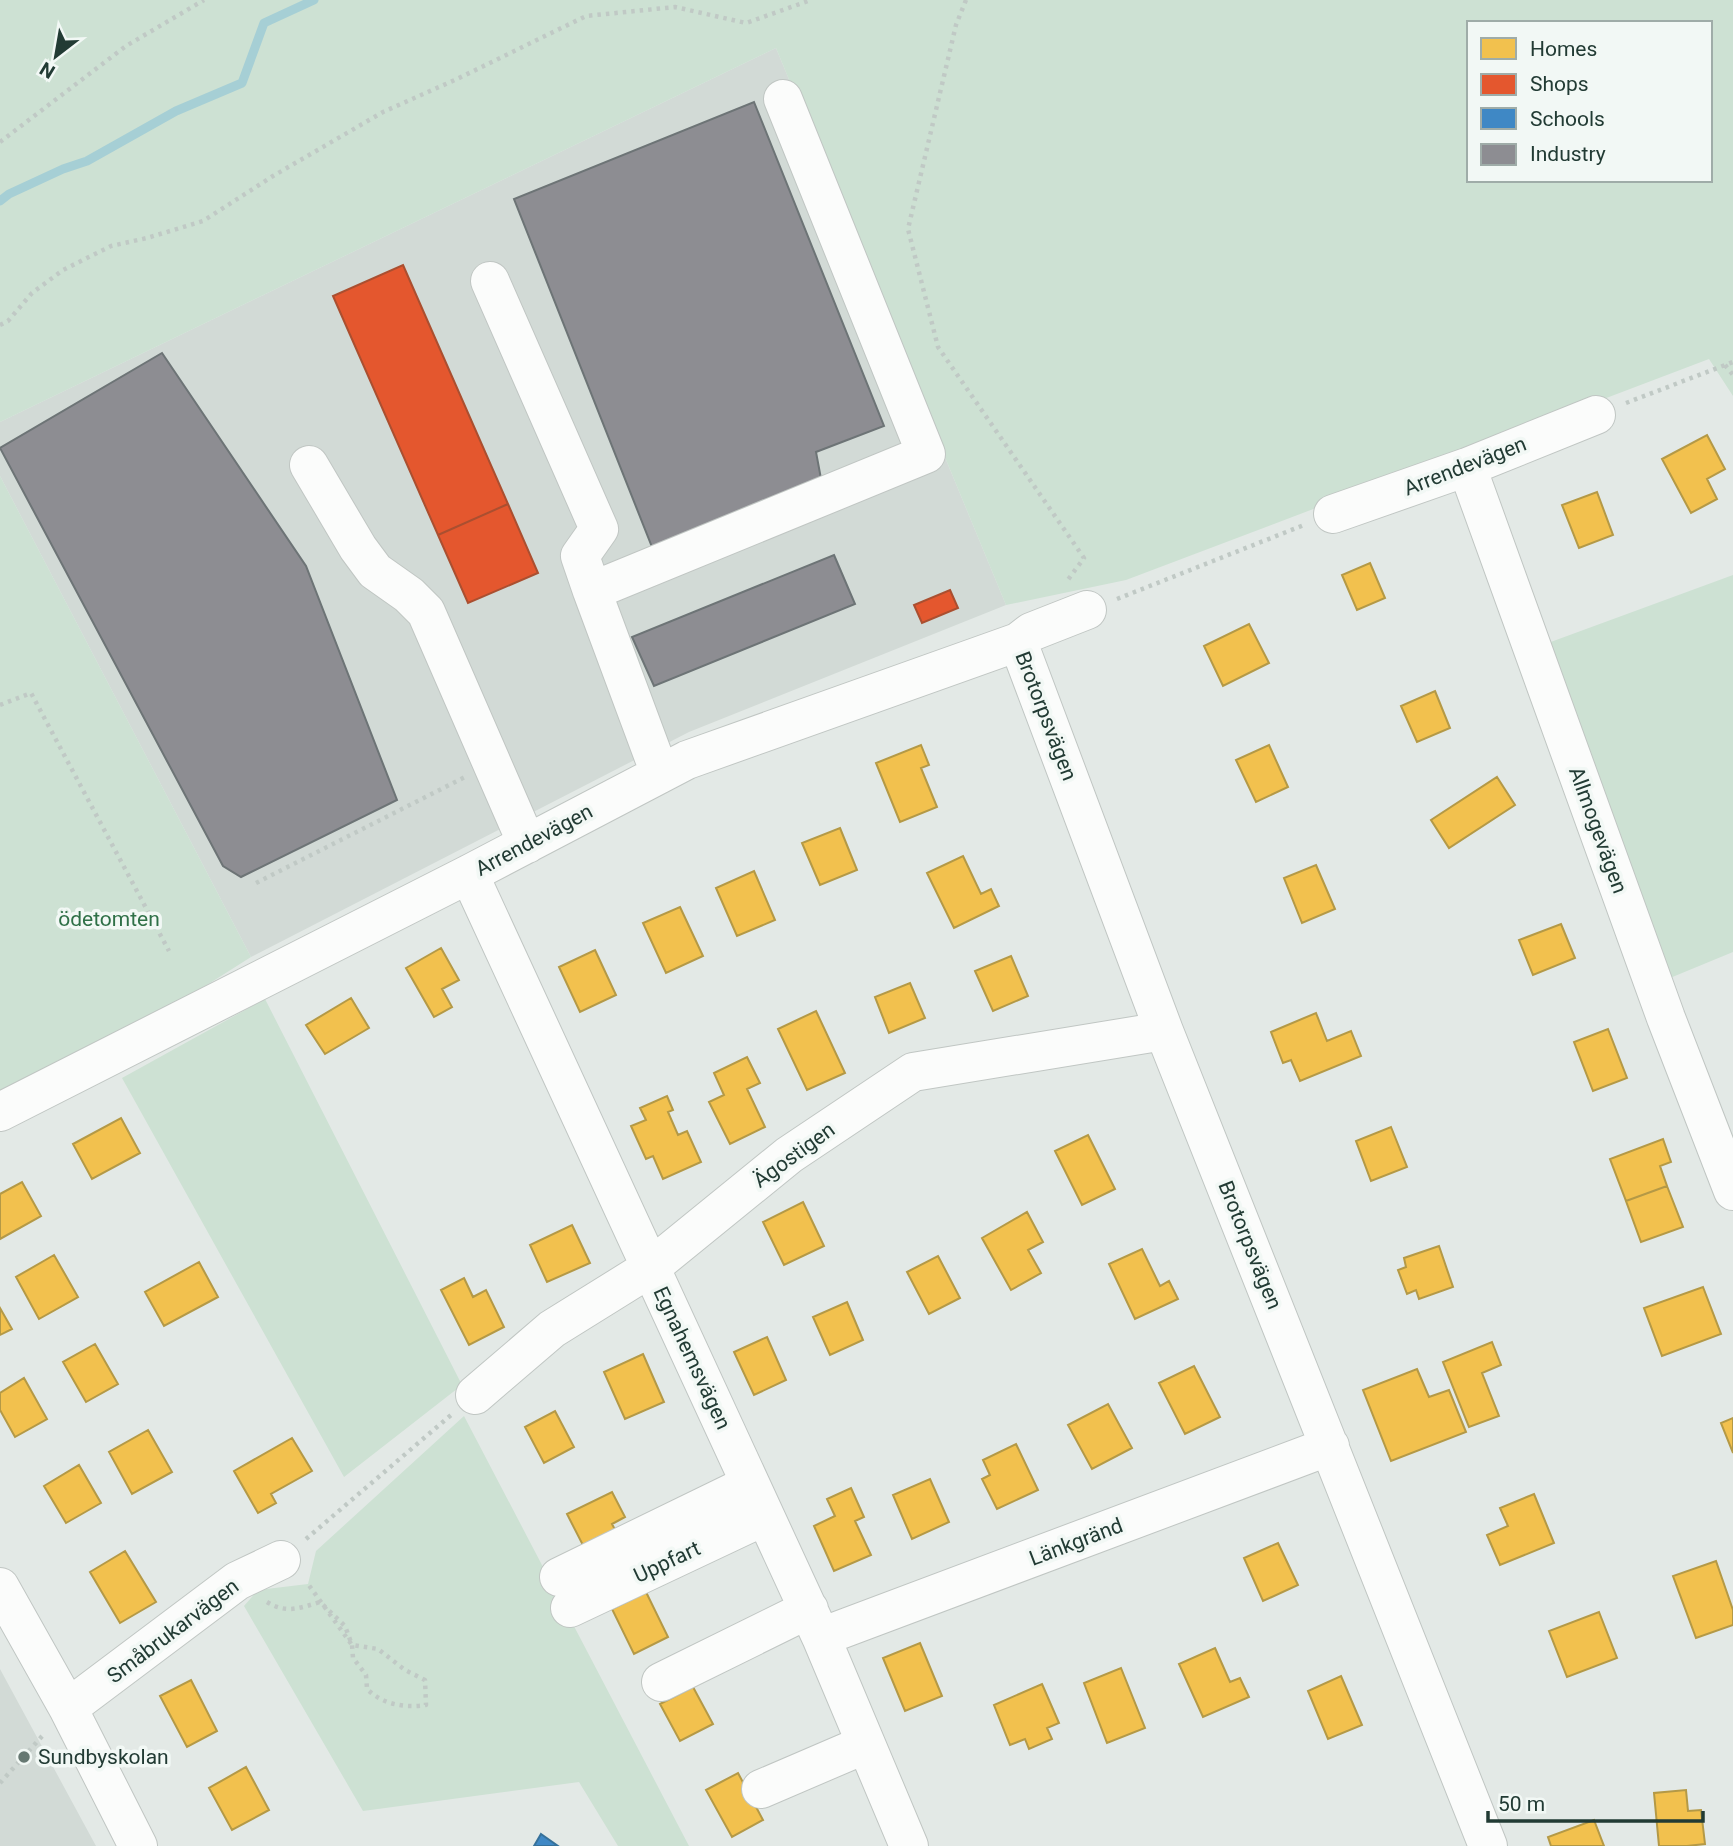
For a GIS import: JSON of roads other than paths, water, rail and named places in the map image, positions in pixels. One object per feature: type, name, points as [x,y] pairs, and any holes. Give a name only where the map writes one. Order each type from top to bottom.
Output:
[{"type":"street","points":[[592,591],[926,454],[783,99]]},
{"type":"street","points":[[490,281],[599,529],[580,555],[660,774]]},
{"type":"street","name":"Arrendevägen","points":[[1333,514],[1467,467],[1596,415]]},
{"type":"street","points":[[309,465],[358,548],[375,571],[409,595],[426,612],[527,844]]},
{"type":"street","name":"Allmogevägen","points":[[1467,467],[1666,1018],[1733,1191]]},
{"type":"street","name":"Arrendevägen","points":[[0,1112],[687,760],[1018,642],[1074,600]]},
{"type":"street","name":"Brotorpsvägen","points":[[1018,642],[1164,1031],[1488,1846]]},
{"type":"street","name":"Egnahemsvägen","points":[[469,874],[815,1623],[909,1846]]},
{"type":"street","name":"Ägostigen","points":[[475,1395],[552,1329],[650,1268],[789,1155],[913,1072],[1164,1031]]},
{"type":"street","name":"Länkgränd","points":[[815,1623],[1330,1446]]},
{"type":"street","name":"Uppfart","points":[[564,1592],[758,1500]]},
{"type":"street","name":"Småbrukarvägen","points":[[68,1708],[237,1581],[295,1572]]},
{"type":"street","points":[[0,1587],[68,1708],[138,1846]]},
{"type":"street","points":[[661,1682],[815,1623]]},
{"type":"street","points":[[761,1789],[866,1744]]},
{"type":"waterway","points":[[0,201],[9,194],[63,169],[87,161],[176,111],[242,83],[264,23],[314,0]]},
{"type":"place","name":"Sundbyskolan","points":[[24,1757]]},
{"type":"park label","name":"ödetomten","points":[[109,919]]}]
